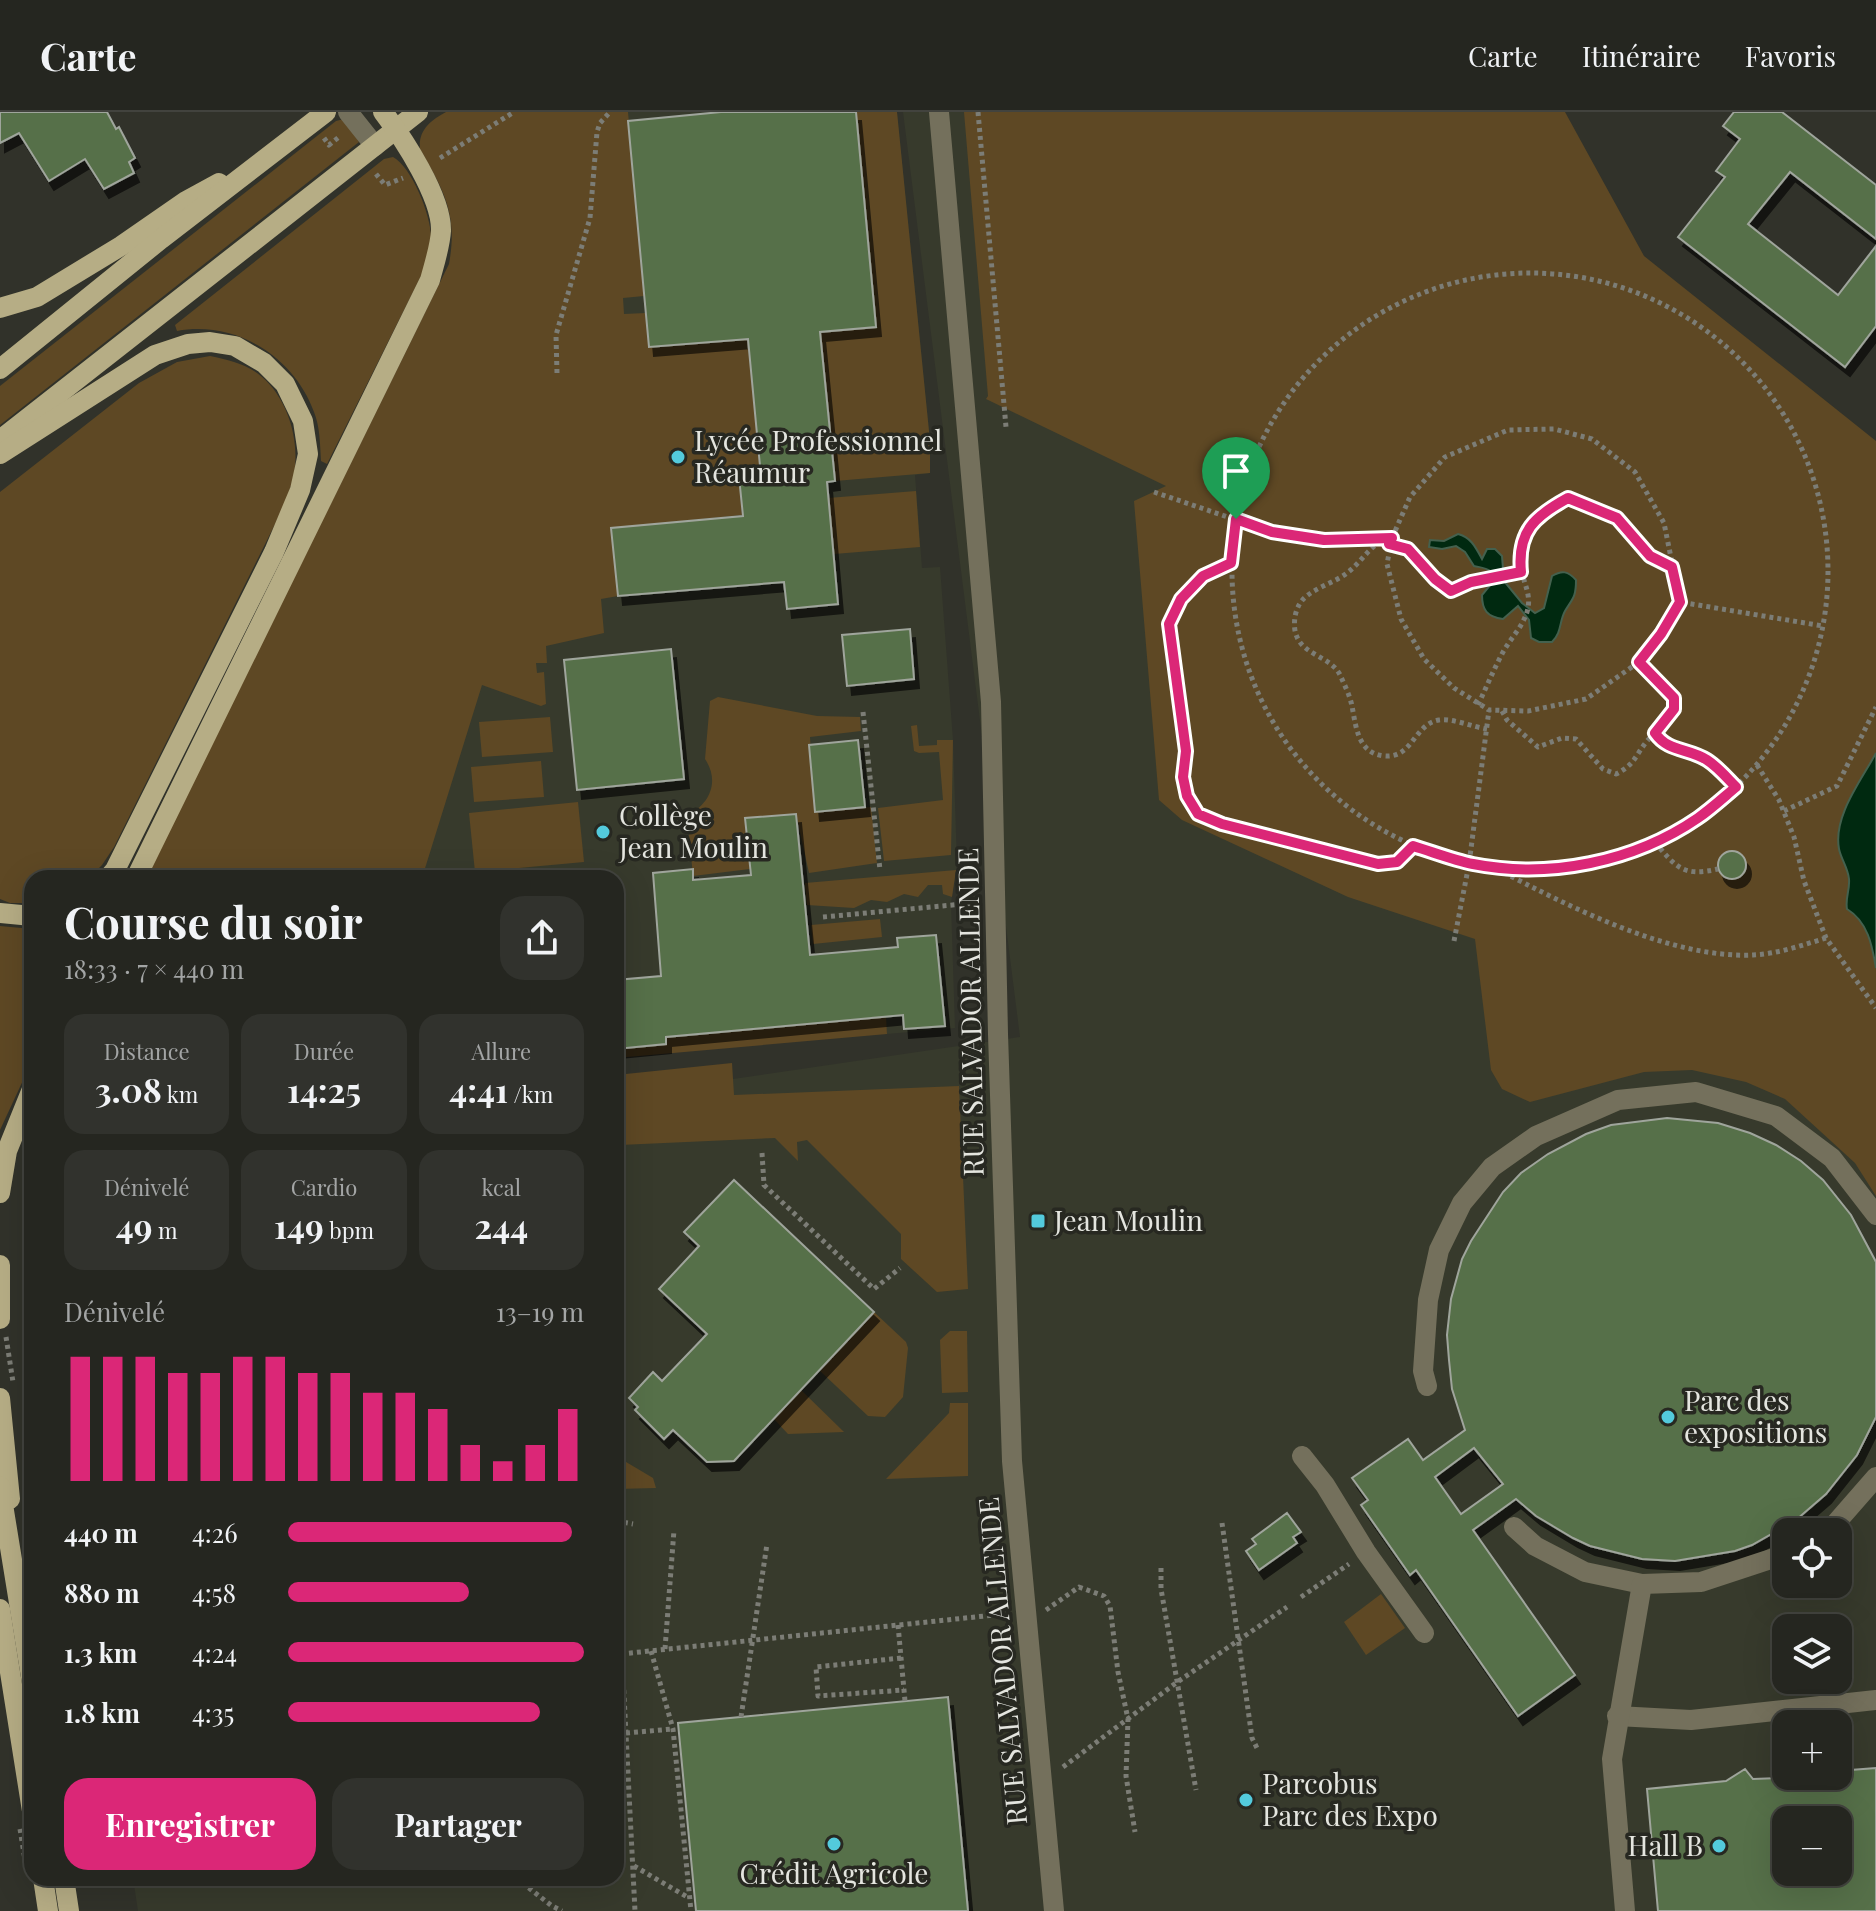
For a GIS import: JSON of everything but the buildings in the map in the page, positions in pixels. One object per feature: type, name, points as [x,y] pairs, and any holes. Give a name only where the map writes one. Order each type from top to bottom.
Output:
[{"type":"main road","points":[[0,369],[161,239],[326,112]]},
{"type":"main road","points":[[140,870],[430,280],[441,222],[423,177],[383,112]]},
{"type":"main road","points":[[0,440],[418,112]]},
{"type":"main road","points":[[0,308],[37,297],[110,253],[186,201],[279,150]]},
{"type":"main road","points":[[0,454],[155,355],[188,344],[210,342],[235,346],[264,363],[285,384],[303,421],[308,454],[295,503],[267,566],[115,870]]},
{"type":"main road","points":[[0,913],[24,915]]},
{"type":"main road","points":[[0,1193],[7,1151],[24,1109]]},
{"type":"main road","points":[[0,1265],[0,1319]]},
{"type":"main road","points":[[0,1398],[9,1474],[11,1555]]},
{"type":"main road","points":[[0,1486],[24,1634]]},
{"type":"main road","points":[[0,1609],[24,1760]]},
{"type":"main road","points":[[44,1886],[48,1911]]},
{"type":"main road","points":[[65,1886],[69,1911]]},
{"type":"street","points":[[348,112],[375,146]]},
{"type":"street","name":"RUE SALVADOR ALLENDE","points":[[939,112],[991,702],[1012,1461],[1054,1911]]},
{"type":"street","points":[[1427,1386],[1423,1371],[1428,1300],[1439,1250],[1462,1203],[1492,1167],[1536,1136],[1618,1100],[1696,1092],[1776,1116],[1832,1158],[1876,1215]]},
{"type":"street","points":[[1302,1456],[1325,1485],[1366,1552],[1424,1633]]},
{"type":"street","points":[[1840,1518],[1876,1477]]},
{"type":"street","points":[[1514,1527],[1535,1546],[1585,1572],[1642,1584],[1701,1582],[1772,1559]]},
{"type":"street","points":[[1625,1911],[1612,1759],[1642,1584]]},
{"type":"street","points":[[1617,1716],[1691,1720],[1876,1700]]},
{"type":"path","points":[[557,373],[556,335],[590,218],[597,132],[610,112]]},
{"type":"path","points":[[978,112],[1006,427]]},
{"type":"path","points":[[1524,272],[1582,277],[1639,293],[1691,320],[1737,356],[1775,401],[1803,453],[1821,509],[1828,567],[1823,626],[1809,676],[1787,723],[1757,765],[1698,818],[1655,842],[1604,861],[1563,867],[1495,868],[1469,864],[1413,846],[1368,822],[1328,791],[1293,753],[1266,710],[1246,663],[1235,614],[1231,563],[1236,519],[1252,462],[1278,410],[1314,364],[1359,326],[1410,297],[1465,279],[1524,272]]},
{"type":"path","points":[[1554,429],[1592,439],[1635,472],[1664,523],[1672,567],[1680,602],[1639,662],[1586,699],[1528,711],[1502,711],[1478,705],[1454,688],[1424,659],[1401,619],[1387,564],[1391,541],[1410,497],[1445,457],[1508,430],[1554,429]]},
{"type":"path","points":[[1154,492],[1272,532],[1324,540],[1391,541],[1408,549],[1435,579],[1451,591],[1471,582],[1521,572]]},
{"type":"path","points":[[1478,705],[1503,652],[1528,610],[1527,587],[1521,572],[1519,553],[1528,528],[1541,513],[1568,498],[1617,518],[1650,556],[1672,567]]},
{"type":"path","points":[[1391,541],[1378,543],[1347,573],[1298,605],[1296,637],[1304,647],[1339,670],[1352,704],[1359,738],[1369,752],[1385,756],[1400,754],[1410,747],[1426,726],[1439,720],[1487,729]]},
{"type":"path","points":[[1231,563],[1203,576],[1181,599],[1169,624],[1186,751],[1183,777],[1187,796],[1198,814],[1222,824],[1378,864],[1397,862],[1413,846]]},
{"type":"path","points":[[1680,602],[1823,626]]},
{"type":"path","points":[[1502,711],[1527,740],[1538,747],[1562,738],[1576,739],[1603,769],[1616,774],[1629,767],[1674,709],[1674,698],[1639,662]]},
{"type":"path","points":[[1783,811],[1837,786],[1876,707]]},
{"type":"path","points":[[1454,941],[1469,864],[1489,710]]},
{"type":"path","points":[[863,712],[880,870]]},
{"type":"path","points":[[1655,733],[1662,743],[1710,761],[1736,787]]},
{"type":"path","points":[[1757,765],[1779,800],[1794,837],[1804,881],[1826,938],[1876,1008]]},
{"type":"path","points":[[1655,842],[1676,868],[1701,873],[1718,869]]},
{"type":"path","points":[[1495,868],[1565,905],[1699,950],[1753,955],[1826,938]]},
{"type":"path","points":[[823,917],[951,903]]},
{"type":"path","points":[[762,1153],[764,1185],[874,1289],[900,1268]]},
{"type":"path","points":[[624,1522],[633,1524]]},
{"type":"path","points":[[1222,1523],[1252,1738],[1257,1748]]},
{"type":"path","points":[[665,1649],[674,1530]]},
{"type":"path","points":[[741,1717],[767,1544]]},
{"type":"path","points":[[1301,1597],[1366,1552]]},
{"type":"path","points":[[1161,1568],[1161,1589],[1196,1790]]},
{"type":"path","points":[[624,1654],[1046,1611],[1079,1587],[1104,1596],[1110,1606],[1118,1672],[1128,1719],[1126,1776],[1135,1832]]},
{"type":"path","points":[[1043,1781],[1176,1683],[1287,1607]]},
{"type":"path","points":[[898,1625],[905,1701]]},
{"type":"path","points":[[651,1651],[673,1729],[691,1911]]},
{"type":"path","points":[[901,1658],[816,1667],[818,1696],[904,1690]]},
{"type":"path","points":[[624,1701],[635,1911]]},
{"type":"path","points":[[626,1733],[673,1729]]},
{"type":"path","points":[[634,1866],[689,1898]]},
{"type":"path","points":[[526,1886],[562,1911]]},
{"type":"shaded area","points":[[446,112],[628,112],[644,296],[623,298],[624,314],[646,313],[649,347],[748,339],[760,466],[738,468],[742,515],[612,528],[618,596],[601,599],[604,633],[546,646],[547,663],[536,663],[537,673],[544,672],[546,704],[541,706],[482,685],[424,870],[150,870],[449,264],[452,231],[447,204],[420,149],[421,136],[435,118]]},
{"type":"shaded area","points":[[591,112],[897,112],[930,441],[930,473],[915,475],[922,568],[940,567],[953,740],[957,864],[951,903],[955,1028],[887,1034],[885,1017],[666,1037],[666,1044],[624,1048],[624,870],[232,870]]},
{"type":"shaded area","points":[[856,112],[897,112],[930,441],[930,473],[835,481],[820,332],[876,326]]},
{"type":"shaded area","points":[[903,112],[1553,112],[1876,721],[1876,1911],[138,1911],[134,1886],[624,1886],[624,1095],[1020,1037]]},
{"type":"shaded area","points":[[964,112],[1565,112],[1644,256],[1876,441],[1876,1196],[1855,1163],[1785,1099],[1746,1082],[1692,1070],[1644,1072],[1530,1102],[1502,1089],[1491,1070],[1475,939],[1348,897],[1182,820],[1159,800],[1134,501],[1166,486],[986,399]]},
{"type":"shaded area","points":[[344,119],[359,142],[0,425],[0,386],[336,121]]},
{"type":"shaded area","points":[[393,157],[407,171],[420,194],[431,231],[430,249],[423,272],[327,464],[321,461],[317,424],[305,392],[277,359],[241,337],[199,329],[177,331],[175,325],[384,159]]},
{"type":"shaded area","points":[[210,356],[238,363],[271,386],[290,421],[295,448],[293,478],[285,504],[114,847],[102,865],[97,870],[24,870],[24,903],[10,903],[0,899],[0,492],[139,383],[177,362]]},
{"type":"shaded area","points":[[916,491],[920,547],[834,554],[828,498]]},
{"type":"shaded area","points":[[1458,534],[1470,540],[1482,559],[1487,549],[1495,549],[1502,556],[1504,581],[1535,613],[1544,608],[1552,576],[1565,572],[1576,580],[1574,597],[1552,642],[1539,642],[1531,638],[1529,620],[1518,606],[1503,619],[1486,612],[1482,595],[1491,584],[1496,583],[1489,570],[1474,566],[1465,552],[1456,546],[1442,549],[1429,547],[1430,540],[1444,541]]},
{"type":"shaded area","points":[[718,697],[817,716],[860,717],[861,731],[810,737],[815,812],[871,807],[877,863],[809,873],[796,814],[746,818],[750,869],[693,876],[687,815],[702,805],[710,792],[712,776],[705,759],[710,701]]},
{"type":"shaded area","points":[[550,717],[553,752],[482,757],[479,722]]},
{"type":"shaded area","points":[[917,725],[919,746],[937,745],[937,740],[953,740],[951,855],[884,861],[878,808],[943,800],[939,752],[914,751],[911,726]]},
{"type":"shaded area","points":[[1876,753],[1876,968],[1864,927],[1847,909],[1849,879],[1838,837],[1844,812]]},
{"type":"shaded area","points":[[541,761],[544,797],[474,802],[471,767]]},
{"type":"shaded area","points":[[578,802],[584,862],[475,870],[469,813]]},
{"type":"shaded area","points":[[956,870],[952,897],[943,894],[942,885],[928,885],[918,897],[904,894],[887,902],[871,900],[854,908],[807,905],[805,883]]},
{"type":"shaded area","points":[[880,919],[882,937],[813,944],[811,925]]},
{"type":"shaded area","points":[[0,926],[24,928],[24,1078],[0,1130]]},
{"type":"shaded area","points":[[886,1017],[887,1034],[624,1057],[624,1048],[666,1044],[666,1037]]},
{"type":"shaded area","points":[[732,1063],[734,1095],[959,1086],[968,1289],[937,1292],[901,1259],[901,1234],[807,1140],[797,1142],[798,1161],[775,1138],[624,1145],[624,1074]]},
{"type":"shaded area","points":[[874,1312],[906,1342],[908,1348],[903,1397],[885,1417],[868,1416],[820,1371]]},
{"type":"shaded area","points":[[950,1331],[967,1331],[968,1392],[942,1393],[940,1340]]},
{"type":"shaded area","points":[[801,1390],[844,1432],[788,1434],[774,1419]]},
{"type":"shaded area","points":[[950,1403],[968,1403],[968,1476],[886,1479],[949,1413]]},
{"type":"shaded area","points":[[624,1461],[653,1478],[656,1488],[624,1489]]},
{"type":"shaded area","points":[[1381,1594],[1405,1628],[1366,1655],[1344,1622]]},
{"type":"place","name":"Lycée Professionnel Réaumur","points":[[678,457]]},
{"type":"place","name":"Collège Jean Moulin","points":[[603,832]]},
{"type":"place","name":"Jean Moulin","points":[[1038,1221]]},
{"type":"place","name":"Parc des expositions","points":[[1668,1417]]},
{"type":"place","name":"Parcobus Parc des Expo","points":[[1246,1800]]},
{"type":"place","name":"Crédit Agricole","points":[[834,1844]]},
{"type":"place","name":"Hall B","points":[[1719,1846]]},
{"type":"route","points":[[1568,498],[1617,518],[1650,556],[1672,567],[1680,602],[1639,662],[1674,698],[1674,709],[1655,733],[1662,743],[1710,761],[1736,787],[1698,818],[1655,842],[1604,861],[1550,869],[1469,864],[1413,846],[1397,862],[1378,864],[1222,824],[1198,814],[1187,796],[1183,777],[1186,751],[1169,624],[1181,599],[1203,576],[1231,563],[1236,519],[1272,532],[1324,540],[1392,538],[1389,544],[1408,549],[1435,579],[1451,591],[1471,582],[1521,572],[1519,553],[1528,528],[1541,513],[1568,498]]}]
